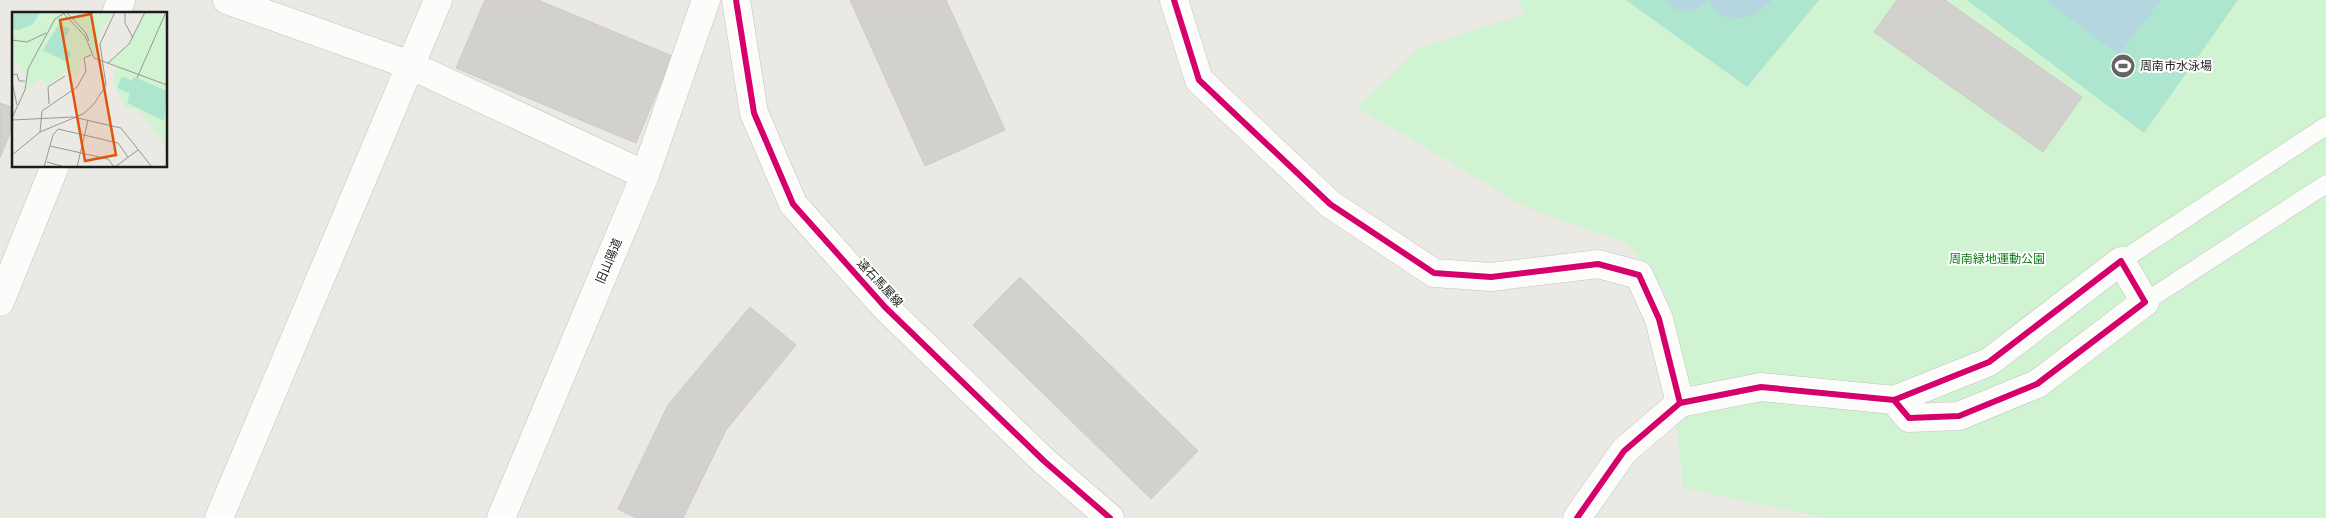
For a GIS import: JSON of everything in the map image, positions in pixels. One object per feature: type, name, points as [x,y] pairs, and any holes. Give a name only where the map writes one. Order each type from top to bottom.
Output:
[{"type":"street","points":[[117,12],[121,0]]},
{"type":"street","points":[[227,0],[410,66],[645,175]]},
{"type":"street","points":[[219,518],[438,0]]},
{"type":"street","name":"旧山陽道","points":[[501,518],[645,175],[706,0]]},
{"type":"street","name":"遠石馬屋線","points":[[736,0],[754,113],[793,204],[885,307],[1044,461],[1110,518]]},
{"type":"street","points":[[1174,0],[1199,80],[1330,204],[1434,273],[1491,276],[1598,264],[1639,275],[1659,319],[1680,403]]},
{"type":"street","points":[[0,302],[53,168]]},
{"type":"street","points":[[1577,518],[1624,451],[1680,403],[1761,387],[1894,400],[1989,362],[2121,261],[2145,302],[2036,384],[1959,416],[1910,418],[1894,400]]},
{"type":"lane","points":[[2121,261],[2326,126]]},
{"type":"lane","points":[[2145,302],[2326,184]]},
{"type":"green space","name":"周南緑地運動公園","points":[[1518,0],[2326,0],[2326,518],[1827,518],[1683,488],[1664,290],[1627,243],[1526,207],[1357,107],[1419,48],[1525,14]]},
{"type":"green space","points":[[1626,0],[1819,0],[1747,87]]},
{"type":"green space","name":"周南市水泳場","points":[[1967,0],[2238,0],[2144,133]]},
{"type":"water","points":[[1666,0],[1708,0],[1698,8],[1687,12],[1676,9]]},
{"type":"water","points":[[1709,0],[1772,0],[1756,13],[1739,19],[1722,15]]},
{"type":"water","points":[[2046,0],[2161,0],[2119,55]]},
{"type":"building","points":[[485,0],[538,0],[672,56],[636,143],[456,68]]},
{"type":"building","points":[[850,0],[946,0],[1005,130],[925,166]]},
{"type":"building","points":[[1897,0],[1945,0],[2082,97],[2043,152],[1874,32]]},
{"type":"building","points":[[0,103],[12,107],[12,128],[0,158]]},
{"type":"building","points":[[1020,277],[1198,451],[1151,499],[973,325]]},
{"type":"building","points":[[750,307],[796,345],[726,430],[683,518],[636,518],[618,509],[668,405]]},
{"type":"cycle path","points":[[736,0],[754,113],[793,204],[885,307],[1044,461],[1110,518]]},
{"type":"cycle path","points":[[1174,0],[1199,80],[1330,204],[1434,273],[1491,277],[1598,264],[1639,275],[1659,319],[1680,403]]},
{"type":"cycle path","points":[[1577,518],[1624,451],[1680,403],[1761,387],[1894,400],[1989,362],[2121,261],[2145,302],[2037,384],[1959,416],[1909,418],[1894,400]]},
{"type":"place","name":"周南市水泳場","points":[[2123,66]]}]
